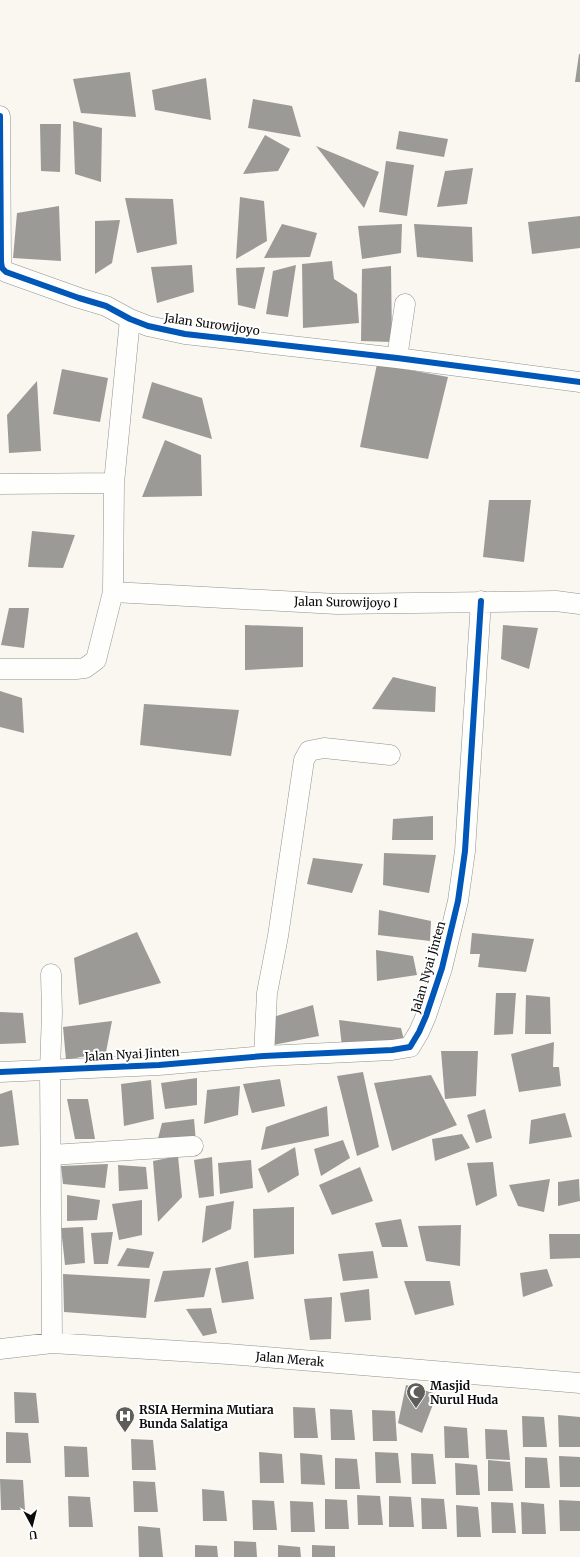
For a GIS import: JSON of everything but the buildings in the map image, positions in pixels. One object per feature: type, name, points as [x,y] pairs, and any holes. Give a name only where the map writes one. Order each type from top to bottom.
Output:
[{"type":"street","name":"Jalan Surowijoyo","points":[[0,116],[2,268],[6,272],[106,306],[130,319],[148,326],[185,334],[396,358],[580,382]]},
{"type":"street","points":[[396,358],[405,304]]},
{"type":"street","points":[[0,669],[85,668],[96,660],[113,592],[114,483],[130,319]]},
{"type":"street","points":[[0,484],[114,483]]},
{"type":"street","name":"Jalan Surowijoyo I","points":[[113,592],[337,604],[481,601],[556,601],[580,604]]},
{"type":"street","name":"Jalan Nyai Jinten","points":[[0,1072],[159,1065],[264,1056],[392,1050],[410,1047],[426,1016],[442,968],[458,901],[465,852],[481,601]]},
{"type":"street","points":[[264,1056],[267,992],[278,936],[304,760],[309,751],[324,748],[390,755]]},
{"type":"street","points":[[51,974],[52,1013],[50,1070],[52,1343]]},
{"type":"street","points":[[51,1155],[193,1146]]},
{"type":"street","name":"Jalan Merak","points":[[0,1349],[52,1343],[228,1354],[580,1383]]},
{"type":"cycle path","points":[[0,116],[1,262],[2,268],[6,272],[106,306],[130,319],[148,326],[185,334],[397,358],[580,382]]},
{"type":"cycle path","points":[[0,1072],[159,1065],[264,1056],[392,1050],[410,1047],[426,1016],[442,968],[458,901],[465,851],[481,601]]},
{"type":"place","name":"Masjid Nurul Huda","points":[[416,1409]]},
{"type":"place","name":"RSIA Hermina Mutiara Bunda Salatiga","points":[[125,1433]]}]
